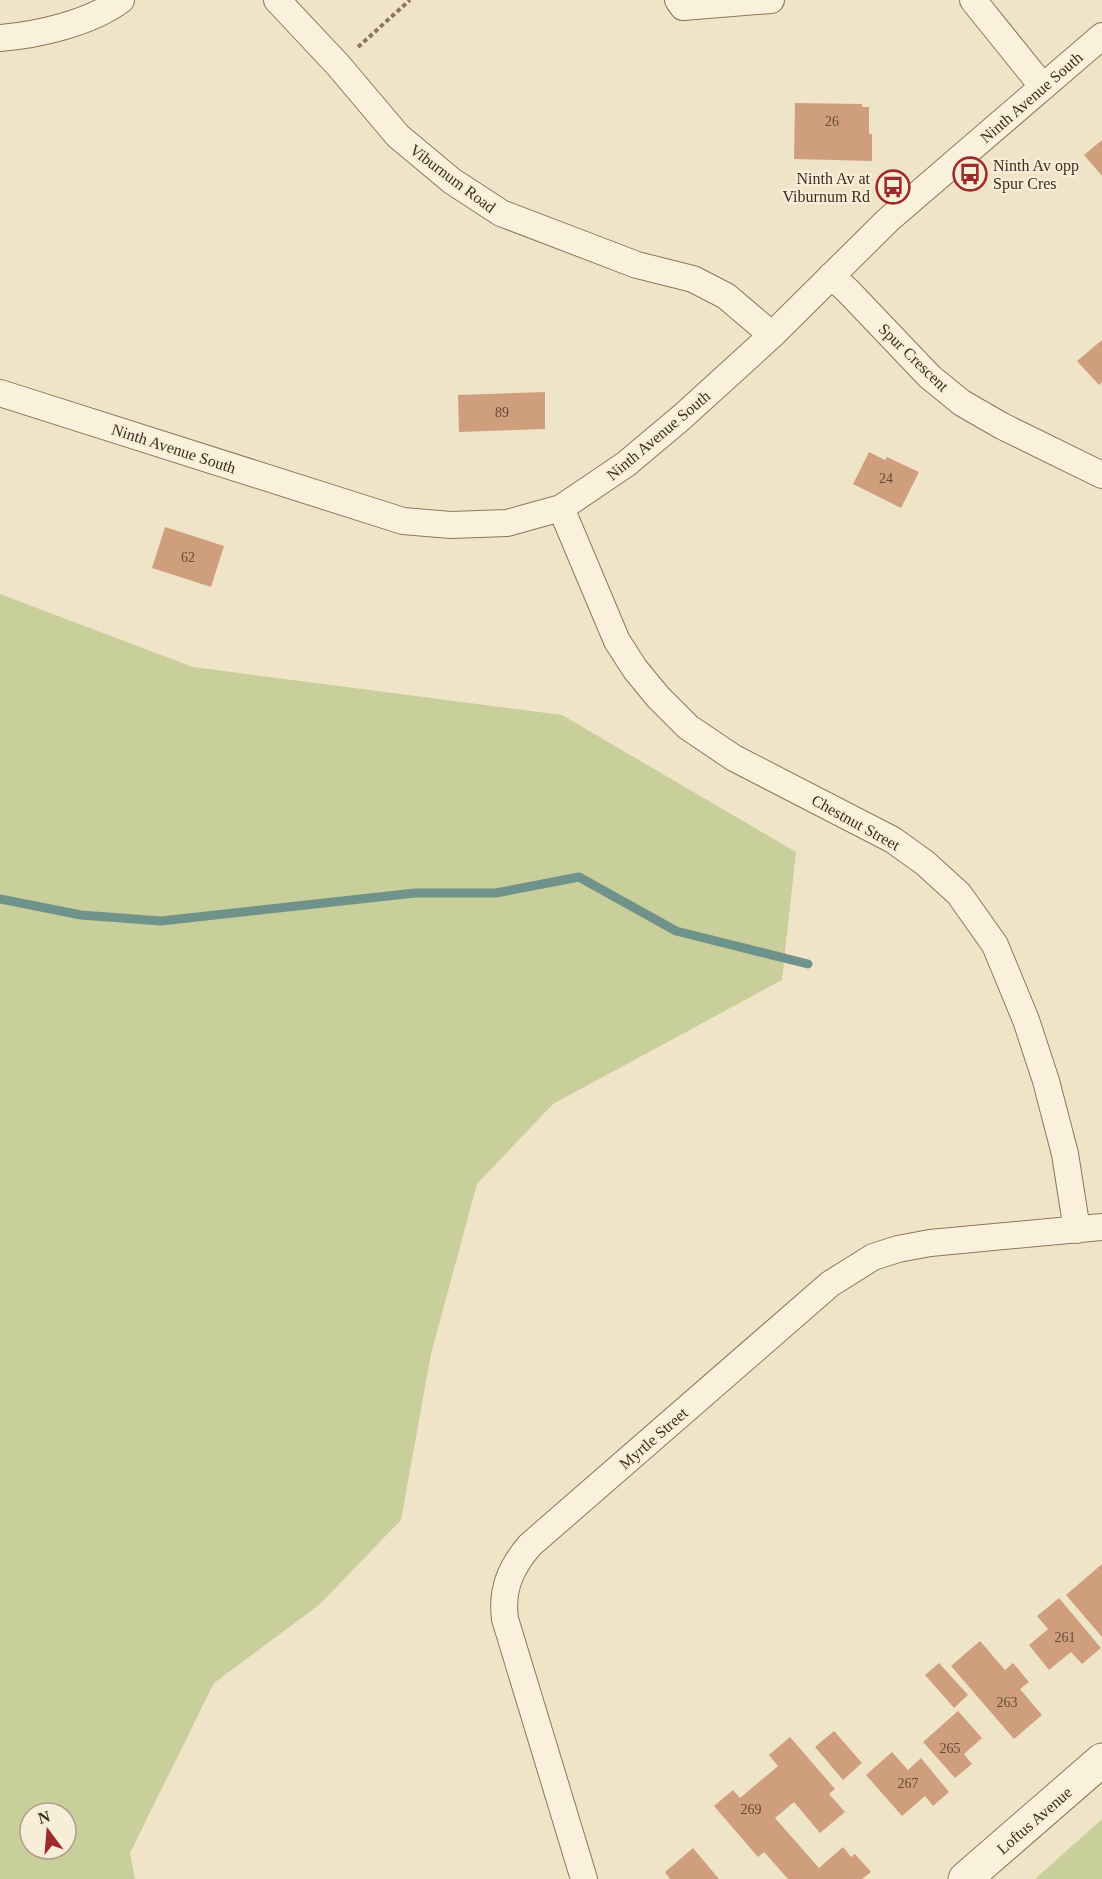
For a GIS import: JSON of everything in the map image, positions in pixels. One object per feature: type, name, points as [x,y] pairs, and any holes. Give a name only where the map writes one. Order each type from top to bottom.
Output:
[{"type":"street","points":[[0,38],[68,25],[113,6],[121,0]]},
{"type":"street","name":"Viburnum Road","points":[[277,0],[338,65],[398,136],[452,181],[501,213],[637,265],[693,279],[726,296],[772,335]]},
{"type":"street","points":[[678,0],[683,7],[771,0]]},
{"type":"street","points":[[974,0],[1043,87]]},
{"type":"street","name":"Ninth Avenue South","points":[[0,393],[403,521],[451,525],[507,523],[561,508],[626,464],[682,417],[772,335],[888,220],[1102,36]]},
{"type":"street","name":"Spur Crescent","points":[[831,276],[930,377],[962,403],[1002,426],[1102,475]]},
{"type":"street","name":"Chestnut Street","points":[[561,508],[617,641],[635,669],[658,697],[688,727],[734,758],[893,840],[925,863],[959,894],[995,945],[1026,1020],[1046,1081],[1065,1154],[1090,1229]]},
{"type":"street","name":"Myrtle Street","points":[[584,1879],[505,1618],[507,1582],[520,1556],[830,1284],[873,1257],[897,1249],[930,1243],[1090,1229]]},
{"type":"street","name":"Loftus Avenue","points":[[965,1879],[1102,1760]]},
{"type":"path","points":[[338,65],[410,0]]},
{"type":"green space","points":[[0,594],[193,667],[562,715],[796,852],[782,980],[553,1104],[477,1184],[431,1354],[401,1520],[319,1605],[214,1683],[130,1853],[135,1879],[0,1879]]},
{"type":"green space","points":[[1102,1819],[1102,1879],[1035,1879]]},
{"type":"building","points":[[795,103],[862,104],[862,107],[869,107],[872,161],[794,159]]},
{"type":"building","points":[[1102,140],[1102,176],[1084,155]]},
{"type":"building","points":[[1102,340],[1102,382],[1099,385],[1077,361]]},
{"type":"building","points":[[545,392],[545,429],[459,432],[458,395]]},
{"type":"building","points":[[869,452],[885,460],[887,457],[919,472],[901,508],[853,484]]},
{"type":"building","points":[[165,527],[224,546],[211,587],[152,568]]},
{"type":"building","points":[[1102,1564],[1102,1637],[1066,1595]]},
{"type":"building","points":[[1059,1598],[1101,1648],[1082,1664],[1071,1652],[1049,1670],[1029,1645],[1048,1629],[1037,1616]]},
{"type":"building","points":[[980,1641],[1005,1670],[1013,1663],[1029,1682],[1020,1689],[1042,1715],[1014,1739],[951,1666]]},
{"type":"building","points":[[939,1663],[968,1695],[954,1708],[925,1675]]},
{"type":"building","points":[[958,1711],[982,1738],[964,1754],[972,1764],[955,1778],[923,1742]]},
{"type":"building","points":[[834,1731],[862,1763],[843,1780],[815,1747]]},
{"type":"building","points":[[790,1737],[835,1789],[829,1794],[845,1812],[820,1833],[794,1802],[775,1818],[819,1868],[843,1847],[851,1857],[855,1854],[871,1872],[862,1879],[788,1879],[764,1852],[758,1857],[714,1806],[733,1790],[740,1798],[778,1766],[769,1755]]},
{"type":"building","points":[[892,1752],[908,1770],[921,1758],[949,1792],[933,1806],[925,1796],[902,1816],[866,1775]]},
{"type":"building","points":[[693,1848],[719,1879],[670,1879],[665,1872]]},
{"type":"waterway","points":[[0,899],[81,915],[161,921],[415,893],[496,893],[579,877],[676,931],[808,964]]},
{"type":"place","name":"Ninth Av opp Spur Cres","points":[[970,174]]},
{"type":"place","name":"Ninth Av at Viburnum Rd","points":[[893,187]]}]
